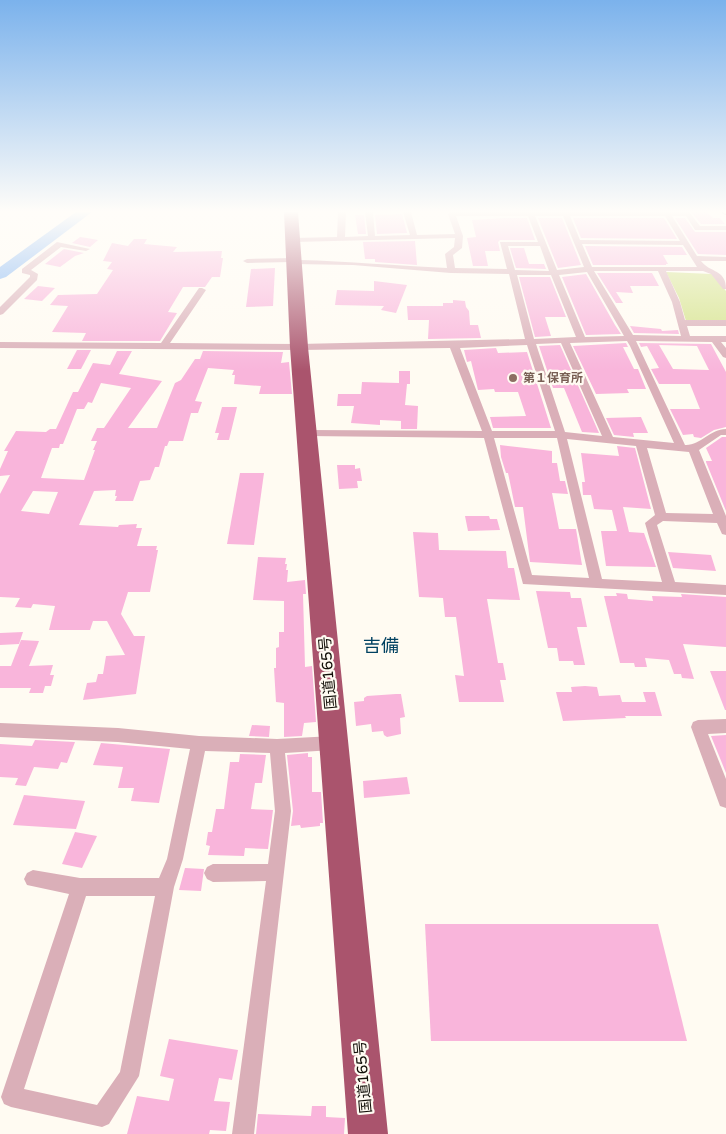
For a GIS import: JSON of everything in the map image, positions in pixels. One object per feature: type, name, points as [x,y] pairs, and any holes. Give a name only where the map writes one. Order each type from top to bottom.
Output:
[{"type":"highway","name":"国道165号","points":[[295,265],[299,347],[368,1134]]},
{"type":"street","points":[[0,312],[34,278],[34,274],[25,272],[34,265]]},
{"type":"street","points":[[365,265],[384,268],[452,271],[553,273],[589,269],[703,269],[714,272],[726,287]]},
{"type":"street","points":[[451,265],[452,271]]},
{"type":"street","points":[[510,265],[530,341],[561,435],[597,584]]},
{"type":"street","points":[[550,265],[581,339]]},
{"type":"street","points":[[587,265],[630,338],[680,446]]},
{"type":"street","points":[[700,265],[703,269]]},
{"type":"street","points":[[660,268],[676,302],[686,339]]},
{"type":"street","points":[[164,345],[202,290]]},
{"type":"street","points":[[683,323],[726,323]]},
{"type":"street","points":[[0,345],[299,347],[454,345],[630,338],[726,339]]},
{"type":"street","points":[[715,339],[726,355]]},
{"type":"street","points":[[564,340],[610,442]]},
{"type":"street","points":[[454,345],[488,434],[527,580],[726,590]]},
{"type":"street","points":[[308,433],[561,435],[610,442],[693,448],[719,432],[726,432]]},
{"type":"street","points":[[640,443],[661,517]]},
{"type":"street","points":[[693,448],[726,532]]},
{"type":"street","points":[[670,588],[651,523],[661,517],[720,519]]},
{"type":"street","points":[[726,726],[698,727],[726,800]]},
{"type":"street","points":[[0,730],[118,735],[277,746],[333,742]]},
{"type":"street","points":[[80,887],[11,1097],[102,1117],[129,1076],[165,887],[175,859],[199,742]]},
{"type":"street","points":[[243,1134],[283,811],[277,746]]},
{"type":"street","points":[[213,873],[275,872]]},
{"type":"street","points":[[33,879],[80,887],[165,887]]},
{"type":"green space","points":[[666,272],[712,274],[726,291],[726,322],[686,321],[679,298]]},
{"type":"building","points":[[110,265],[222,265],[220,277],[212,277],[205,287],[183,287],[168,312],[177,313],[160,341],[82,341],[86,333],[52,332],[68,306],[50,305],[58,295],[97,294],[113,270],[107,269]]},
{"type":"building","points":[[473,265],[488,266],[473,266]]},
{"type":"building","points":[[515,265],[544,265],[546,269],[516,268]]},
{"type":"building","points":[[557,265],[581,265],[558,268]]},
{"type":"building","points":[[275,268],[273,306],[246,307],[251,269]]},
{"type":"building","points":[[597,273],[652,273],[659,286],[630,286],[633,293],[616,292],[623,303],[616,303]]},
{"type":"building","points":[[586,274],[621,334],[586,335],[562,277]]},
{"type":"building","points":[[519,277],[550,277],[566,317],[545,317],[551,336],[535,337]]},
{"type":"building","points":[[374,281],[407,285],[396,313],[381,310],[384,306],[335,305],[337,290],[374,291]]},
{"type":"building","points":[[38,286],[55,288],[42,301],[24,299]]},
{"type":"building","points":[[453,300],[465,301],[469,311],[470,325],[478,325],[481,338],[428,339],[429,320],[408,320],[407,306],[443,306],[443,303],[453,303]]},
{"type":"building","points":[[630,326],[661,329],[662,331],[678,330],[679,334],[634,333]]},
{"type":"building","points":[[626,343],[628,347],[623,347],[634,369],[638,369],[646,389],[627,389],[629,393],[596,394],[573,346]]},
{"type":"building","points":[[639,343],[711,344],[726,372],[726,427],[714,430],[701,438],[694,437],[693,434],[683,435],[670,409],[700,409],[690,384],[659,384],[651,369],[659,368],[647,346],[641,347]],"holes":[[[659,345],[697,346],[709,370],[673,369]]]},
{"type":"building","points":[[560,345],[599,433],[582,432],[564,388],[553,388],[539,346]]},
{"type":"building","points":[[496,348],[498,353],[527,352],[551,428],[493,428],[490,417],[526,416],[518,392],[495,392],[494,389],[478,390],[471,361],[467,362],[464,350]]},
{"type":"building","points":[[77,350],[91,350],[81,369],[67,369]]},
{"type":"building","points":[[117,351],[132,351],[119,374],[162,381],[128,428],[157,428],[175,383],[181,380],[195,359],[200,359],[203,351],[283,352],[281,363],[289,362],[292,394],[259,394],[261,386],[234,384],[235,375],[232,375],[234,370],[208,368],[195,401],[202,402],[198,413],[191,413],[183,441],[169,441],[167,446],[165,446],[159,467],[155,467],[150,480],[140,481],[133,501],[115,501],[117,496],[115,496],[116,490],[94,491],[79,525],[118,527],[119,525],[137,524],[136,528],[142,528],[137,546],[157,546],[156,550],[158,550],[150,592],[128,592],[121,614],[134,636],[145,636],[136,694],[83,700],[87,683],[96,682],[98,674],[103,674],[106,656],[125,655],[107,621],[93,621],[90,630],[49,630],[55,606],[33,604],[31,608],[15,607],[20,598],[0,597],[0,494],[10,475],[0,476],[0,469],[8,451],[4,451],[16,431],[46,432],[50,429],[56,429],[73,392],[78,392],[93,363],[110,365]],"holes":[[[101,383],[131,388],[104,428],[97,428],[91,441],[97,441],[93,450],[95,450],[84,480],[41,478],[52,448],[59,448],[60,444],[63,444],[77,409],[84,409],[88,402],[92,403]],[[33,491],[58,492],[49,514],[21,511]]]},
{"type":"building","points":[[399,371],[410,371],[410,384],[407,384],[405,405],[418,406],[417,429],[401,429],[401,421],[380,420],[380,425],[351,423],[354,406],[337,406],[338,394],[361,394],[362,382],[399,383]]},
{"type":"building","points":[[222,407],[237,407],[229,440],[217,440],[219,433],[215,433]]},
{"type":"building","points":[[641,417],[648,433],[633,433],[634,437],[614,435],[606,418]]},
{"type":"building","points":[[722,437],[726,437],[726,511],[706,462],[712,461],[706,448]]},
{"type":"building","points":[[500,445],[552,451],[552,463],[557,463],[560,481],[565,481],[568,494],[552,493],[559,529],[576,529],[582,565],[530,562],[523,507],[515,507],[508,473],[506,473],[501,457]]},
{"type":"building","points":[[617,446],[635,448],[651,509],[623,507],[629,532],[644,533],[656,567],[606,566],[601,531],[617,531],[612,510],[594,509],[591,495],[583,495],[582,482],[585,482],[581,453],[619,456]]},
{"type":"building","points":[[337,465],[355,465],[355,469],[360,468],[362,481],[357,481],[358,488],[339,489]]},
{"type":"building","points":[[240,473],[264,473],[254,545],[227,544]]},
{"type":"building","points":[[465,516],[489,516],[490,519],[497,519],[500,530],[468,531]]},
{"type":"building","points":[[413,532],[438,533],[439,550],[506,551],[508,568],[514,568],[520,600],[487,599],[498,663],[503,663],[506,680],[500,680],[504,702],[459,702],[455,675],[464,676],[456,617],[445,617],[443,598],[419,597]]},
{"type":"building","points":[[668,552],[711,555],[716,571],[673,568]]},
{"type":"building","points":[[258,557],[286,558],[287,582],[305,580],[306,594],[303,594],[305,667],[312,666],[316,722],[304,723],[302,736],[284,737],[284,703],[276,702],[274,668],[276,668],[276,648],[279,647],[279,632],[284,632],[284,601],[253,600]]},
{"type":"building","points":[[536,591],[570,592],[571,598],[581,598],[587,627],[577,627],[585,665],[574,665],[573,661],[559,661],[557,648],[548,648]]},
{"type":"building","points":[[616,593],[627,594],[628,599],[653,601],[652,596],[682,597],[681,594],[726,597],[726,647],[683,644],[694,679],[682,678],[681,674],[674,674],[669,660],[645,658],[647,667],[635,667],[634,663],[620,663],[604,596],[617,596]]},
{"type":"building","points":[[23,632],[19,644],[0,645],[0,633]]},
{"type":"building","points":[[21,640],[39,641],[29,666],[53,665],[50,675],[54,675],[51,686],[45,686],[43,693],[29,693],[31,688],[0,688],[0,666],[11,666]]},
{"type":"building","points":[[710,671],[726,671],[726,710],[725,710]]},
{"type":"building","points":[[571,687],[597,687],[599,696],[620,695],[622,702],[646,702],[643,692],[655,692],[662,716],[625,716],[626,718],[563,721],[556,692],[572,692]]},
{"type":"building","points":[[401,694],[405,717],[400,718],[401,734],[387,737],[383,731],[372,732],[371,724],[356,726],[354,702],[364,701],[364,698],[367,696]]},
{"type":"building","points":[[252,725],[270,726],[269,737],[249,736]]},
{"type":"building","points":[[726,735],[726,773],[711,736]]},
{"type":"building","points":[[35,740],[75,742],[67,763],[61,762],[58,769],[34,767],[26,786],[15,785],[18,778],[0,777],[0,744],[32,746]]},
{"type":"building","points":[[101,743],[170,749],[159,803],[131,801],[134,788],[118,788],[123,767],[93,765]]},
{"type":"building","points":[[308,753],[308,757],[312,757],[312,792],[321,792],[323,823],[320,823],[320,826],[301,828],[300,825],[291,826],[293,811],[287,755]]},
{"type":"building","points":[[240,754],[266,755],[262,783],[255,783],[251,809],[273,810],[268,849],[245,848],[244,856],[208,855],[210,846],[206,845],[208,832],[212,832],[216,809],[224,809],[230,762],[239,762]]},
{"type":"building","points":[[407,777],[410,794],[364,798],[363,781]]},
{"type":"building","points":[[24,795],[85,801],[76,829],[13,825]]},
{"type":"building","points":[[75,832],[97,836],[82,868],[62,864]]},
{"type":"building","points":[[185,868],[204,869],[201,891],[179,890]]},
{"type":"building","points":[[425,924],[658,924],[687,1041],[431,1041]]},
{"type":"building","points":[[169,1039],[238,1050],[232,1080],[219,1078],[214,1101],[230,1102],[226,1131],[210,1130],[209,1134],[127,1134],[137,1096],[169,1101],[174,1079],[160,1076]]},
{"type":"building","points":[[312,1106],[326,1106],[326,1117],[345,1118],[344,1134],[256,1134],[258,1114],[311,1116]]},
{"type":"waterway","points":[[0,274],[12,265]]},
{"type":"place","name":"第１保育所","points":[[513,378]]},
{"type":"district","name":"吉備","points":[[381,646]]}]
